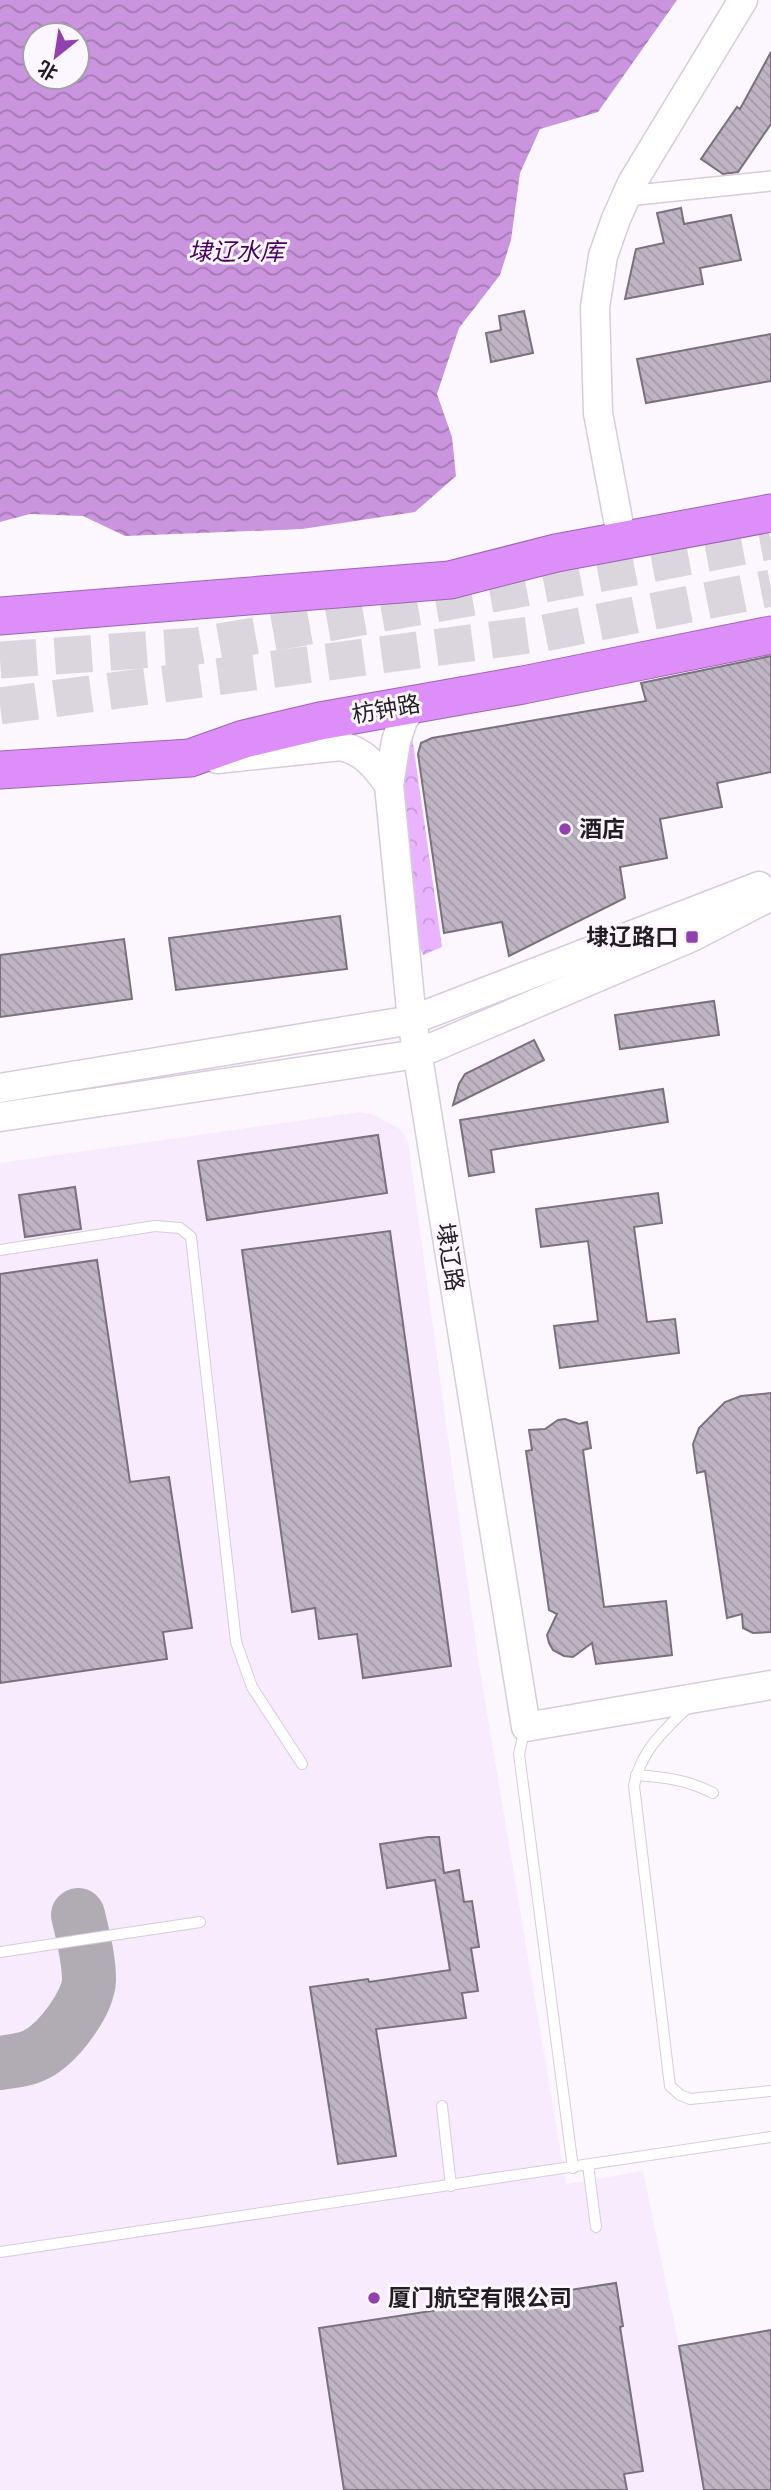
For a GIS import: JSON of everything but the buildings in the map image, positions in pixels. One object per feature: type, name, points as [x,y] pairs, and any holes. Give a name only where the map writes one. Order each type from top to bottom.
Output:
[{"type":"highway","points":[[0,616],[450,580],[556,553],[771,513]]},
{"type":"highway","name":"枋钟路","points":[[0,770],[190,758],[244,739],[320,721],[523,685],[771,635]]},
{"type":"main road","points":[[622,541],[598,413],[595,307],[603,256],[626,196],[743,0]]},
{"type":"main road","name":"埭辽路","points":[[414,704],[403,720],[396,741],[389,785],[412,1020],[526,1727]]},
{"type":"main road","points":[[190,758],[221,760],[341,746],[358,751],[368,759],[389,785]]},
{"type":"main road","points":[[0,1088],[412,1020],[771,881]]},
{"type":"main road","points":[[0,1117],[417,1054],[692,937],[771,896]]},
{"type":"main road","points":[[526,1727],[771,1685]]},
{"type":"street","points":[[626,196],[771,181]]},
{"type":"lane","points":[[0,1250],[155,1226],[180,1228],[191,1237],[236,1642],[252,1688],[302,1764]]},
{"type":"lane","points":[[698,1697],[640,1761],[634,1801],[670,2086],[690,2099],[771,2091]]},
{"type":"lane","points":[[526,1727],[520,1754],[573,2168]]},
{"type":"lane","points":[[636,1775],[677,1779],[713,1793]]},
{"type":"lane","points":[[0,1952],[200,1922]]},
{"type":"lane","points":[[442,2106],[451,2186]]},
{"type":"lane","points":[[0,2252],[771,2137]]},
{"type":"lane","points":[[588,2165],[596,2227]]},
{"type":"shaded area","points":[[360,1112],[374,1115],[401,1130],[408,1142],[478,1659],[566,2184],[643,2171],[679,2346],[771,2330],[771,2490],[0,2490],[0,1163]]},
{"type":"green space","points":[[411,729],[442,947],[423,955],[418,943],[398,776]]},
{"type":"water","name":"埭辽水库","points":[[0,0],[677,0],[598,112],[540,129],[520,173],[511,240],[500,275],[459,328],[437,394],[452,437],[456,476],[415,512],[302,529],[125,536],[83,516],[30,514],[0,522]]},
{"type":"taxiway","points":[[0,2063],[28,2058],[45,2049],[78,2011],[89,1980],[78,1915]]},
{"type":"tunnel","points":[[0,660],[197,646],[771,541]]},
{"type":"tunnel","points":[[0,706],[544,633],[771,588]]},
{"type":"place","name":"酒店","points":[[565,829]]},
{"type":"place","name":"埭辽路口","points":[[692,937]]},
{"type":"place","name":"厦门航空有限公司","points":[[374,2298]]}]
